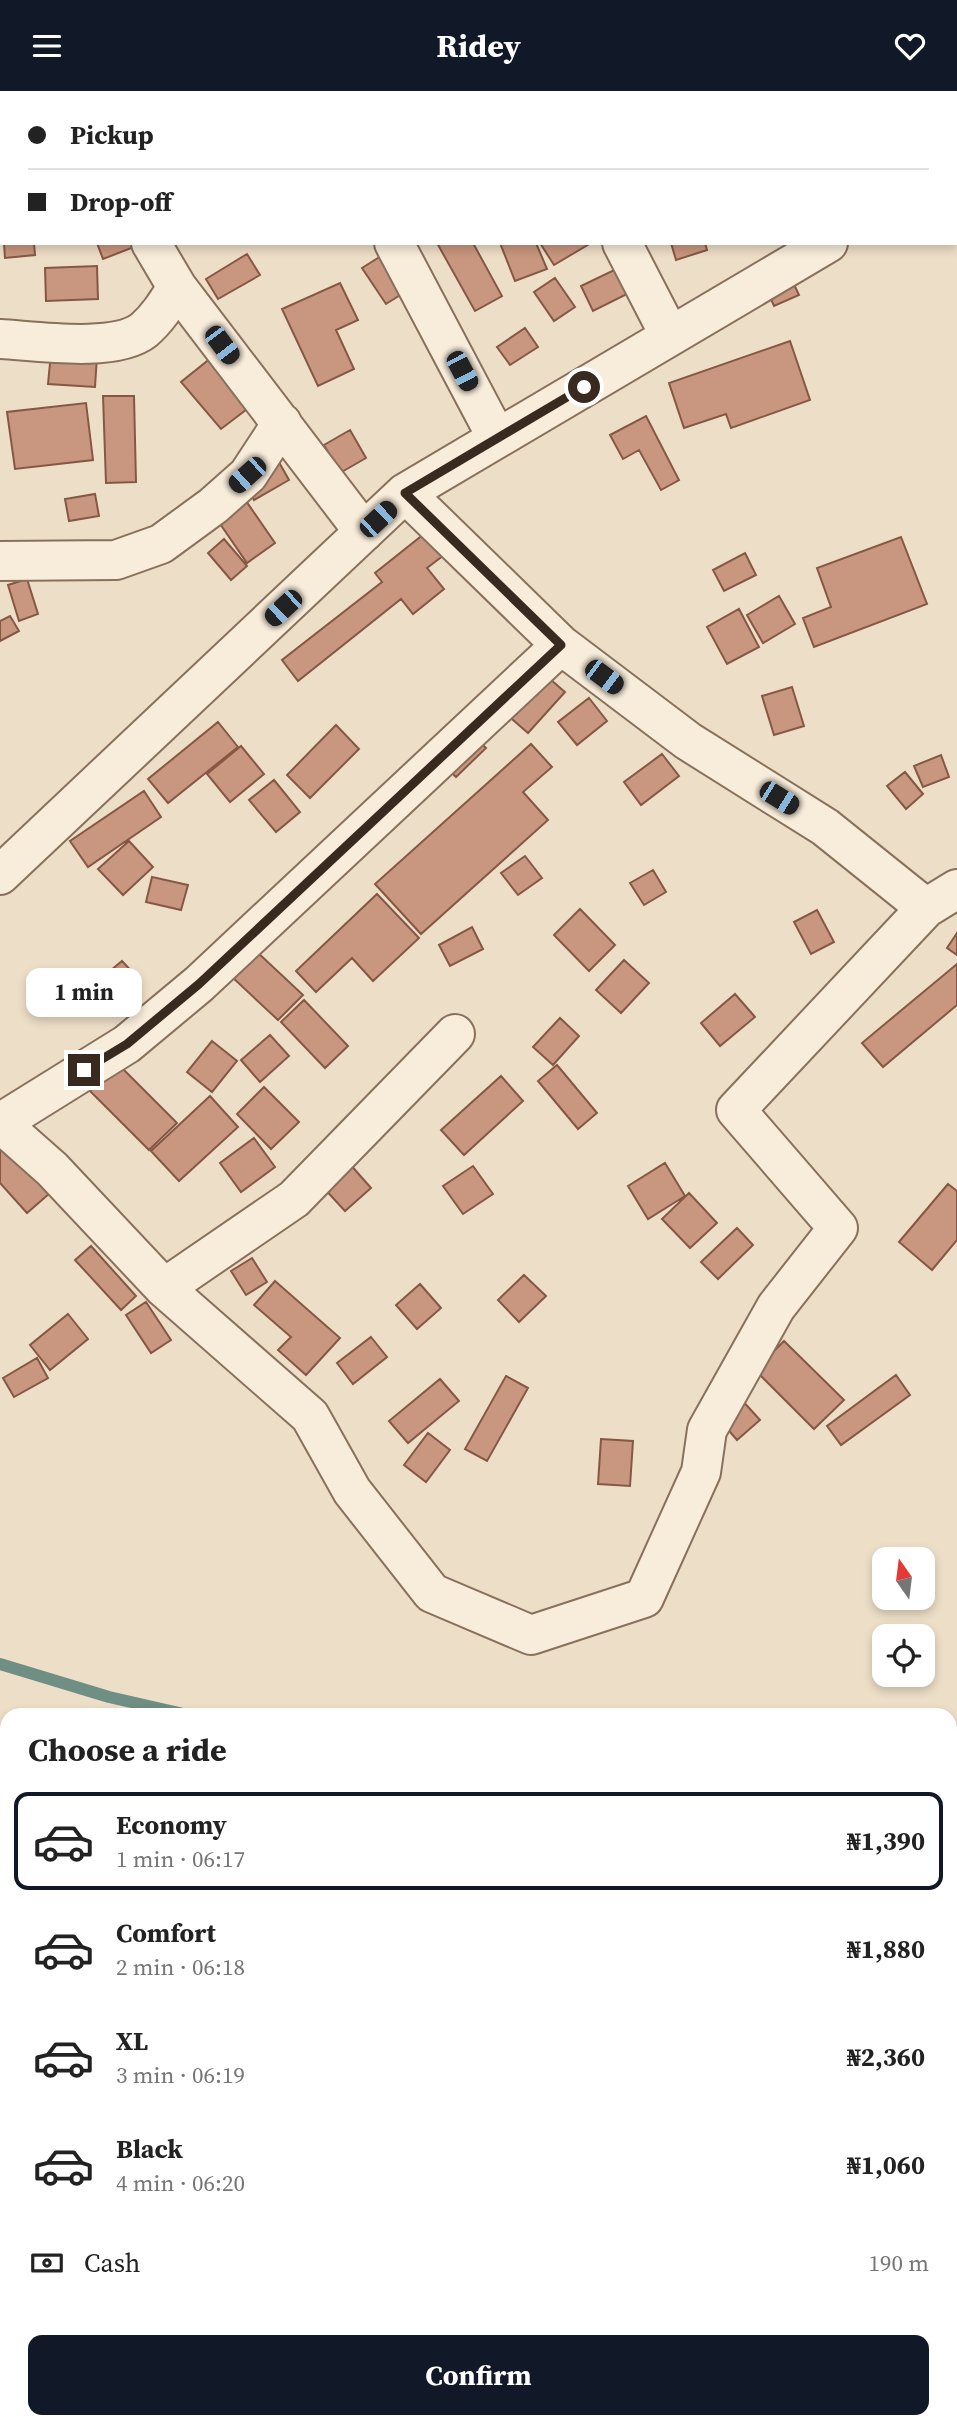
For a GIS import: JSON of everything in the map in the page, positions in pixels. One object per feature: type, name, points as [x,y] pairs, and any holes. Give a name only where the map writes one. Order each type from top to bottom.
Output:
[{"type":"street","points":[[152,245],[177,287],[364,532]]},
{"type":"street","points":[[395,245],[497,437]]},
{"type":"street","points":[[623,245],[670,336]]},
{"type":"street","points":[[0,876],[405,493],[825,245]]},
{"type":"street","points":[[0,339],[105,345],[142,332],[162,311],[177,287]]},
{"type":"street","points":[[0,561],[116,559],[161,544],[213,506],[247,475],[282,423]]},
{"type":"street","points":[[405,493],[561,645],[688,741],[942,899],[736,1110],[838,1228],[776,1307],[707,1430],[701,1472],[644,1598],[531,1635],[432,1593],[352,1491],[310,1416],[164,1288],[52,1169],[0,1123],[127,1044],[199,984],[561,645]]},
{"type":"street","points":[[164,1288],[294,1199],[455,1034]]},
{"type":"building","points":[[4,245],[34,245],[35,255],[5,258]]},
{"type":"building","points":[[98,245],[134,245],[134,247],[103,259]]},
{"type":"building","points":[[438,245],[474,245],[502,296],[475,311]]},
{"type":"building","points":[[501,245],[537,245],[547,269],[515,281]]},
{"type":"building","points":[[541,245],[588,245],[554,265]]},
{"type":"building","points":[[672,245],[706,245],[707,250],[676,260]]},
{"type":"building","points":[[247,254],[260,275],[218,299],[206,279]]},
{"type":"building","points":[[381,256],[405,292],[386,304],[362,268]]},
{"type":"building","points":[[635,260],[647,284],[593,311],[581,286]]},
{"type":"building","points":[[97,266],[98,299],[46,301],[45,268]]},
{"type":"building","points":[[790,276],[799,295],[774,306],[766,288]]},
{"type":"building","points":[[555,278],[575,307],[554,321],[534,292]]},
{"type":"building","points":[[340,283],[358,320],[336,330],[354,369],[318,386],[282,309]]},
{"type":"building","points":[[525,328],[538,347],[510,365],[497,347]]},
{"type":"building","points":[[790,341],[810,400],[731,428],[726,414],[684,428],[669,383]]},
{"type":"building","points":[[51,353],[97,356],[95,387],[48,384]]},
{"type":"building","points":[[211,358],[251,406],[221,429],[181,382]]},
{"type":"building","points":[[103,396],[134,396],[136,482],[106,483]]},
{"type":"building","points":[[86,403],[93,460],[15,469],[7,412]]},
{"type":"building","points":[[646,416],[679,480],[661,490],[639,450],[623,459],[610,435]]},
{"type":"building","points":[[350,430],[366,458],[340,473],[324,445]]},
{"type":"building","points":[[272,450],[289,480],[254,500],[238,469]]},
{"type":"building","points":[[233,482],[275,543],[247,563],[205,502]]},
{"type":"building","points":[[95,494],[99,516],[69,521],[65,499]]},
{"type":"building","points":[[434,526],[452,549],[427,568],[444,589],[413,614],[401,599],[298,681],[282,660],[382,582],[375,573]]},
{"type":"building","points":[[901,537],[927,604],[814,647],[803,618],[831,607],[817,568]]},
{"type":"building","points":[[224,539],[247,566],[231,580],[208,553]]},
{"type":"building","points":[[745,553],[756,575],[724,591],[713,570]]},
{"type":"building","points":[[27,579],[38,614],[19,621],[8,585]]},
{"type":"building","points":[[779,596],[795,624],[763,643],[747,615]]},
{"type":"building","points":[[739,609],[759,647],[727,664],[707,627]]},
{"type":"building","points":[[10,616],[19,631],[0,641],[0,621]]},
{"type":"building","points":[[542,672],[565,692],[528,733],[505,713]]},
{"type":"building","points":[[792,687],[804,726],[774,735],[762,696]]},
{"type":"building","points":[[589,698],[607,721],[577,745],[558,722]]},
{"type":"building","points":[[218,722],[238,747],[168,803],[148,779]]},
{"type":"building","points":[[336,725],[359,749],[310,798],[287,775]]},
{"type":"building","points":[[463,725],[486,748],[456,777],[433,754]]},
{"type":"building","points":[[531,744],[552,767],[523,792],[548,820],[421,934],[375,884]]},
{"type":"building","points":[[241,746],[264,774],[230,802],[207,774]]},
{"type":"building","points":[[662,754],[679,776],[641,805],[624,782]]},
{"type":"building","points":[[941,755],[949,777],[923,787],[914,766]]},
{"type":"building","points":[[905,772],[923,794],[906,809],[887,786]]},
{"type":"building","points":[[274,780],[300,812],[276,832],[249,800]]},
{"type":"building","points":[[144,791],[161,817],[88,867],[70,841]]},
{"type":"building","points":[[129,841],[153,867],[123,895],[98,869]]},
{"type":"building","points":[[525,856],[542,878],[518,895],[501,873]]},
{"type":"building","points":[[653,870],[666,892],[644,905],[630,883]]},
{"type":"building","points":[[152,877],[188,885],[181,910],[146,902]]},
{"type":"building","points":[[377,894],[419,938],[373,981],[352,958],[316,992],[296,971]]},
{"type":"building","points":[[580,909],[615,945],[589,971],[554,935]]},
{"type":"building","points":[[817,910],[834,942],[811,954],[794,922]]},
{"type":"building","points":[[472,927],[483,949],[450,966],[439,945]]},
{"type":"building","points":[[957,933],[957,955],[947,948]]},
{"type":"building","points":[[256,951],[303,995],[278,1020],[232,977]]},
{"type":"building","points":[[624,960],[649,983],[621,1013],[596,990]]},
{"type":"building","points":[[122,961],[135,975],[104,1001],[91,987]]},
{"type":"building","points":[[957,964],[957,1005],[883,1067],[862,1043]]},
{"type":"building","points":[[735,994],[755,1017],[720,1046],[701,1023]]},
{"type":"building","points":[[304,1000],[348,1046],[325,1068],[281,1022]]},
{"type":"building","points":[[560,1018],[579,1036],[553,1065],[533,1047]]},
{"type":"building","points":[[270,1035],[289,1056],[260,1082],[241,1060]]},
{"type":"building","points":[[212,1041],[237,1061],[212,1092],[187,1072]]},
{"type":"building","points":[[116,1062],[177,1123],[149,1150],[88,1089]]},
{"type":"building","points":[[557,1065],[597,1113],[578,1129],[538,1081]]},
{"type":"building","points":[[501,1076],[523,1101],[464,1155],[441,1130]]},
{"type":"building","points":[[264,1087],[299,1122],[271,1149],[237,1114]]},
{"type":"building","points":[[210,1096],[238,1127],[179,1181],[151,1151]]},
{"type":"building","points":[[0,1136],[50,1193],[27,1213],[0,1183]]},
{"type":"building","points":[[254,1138],[275,1167],[241,1192],[220,1163]]},
{"type":"building","points":[[349,1163],[371,1188],[345,1211],[322,1186]]},
{"type":"building","points":[[665,1163],[685,1196],[648,1219],[628,1186]]},
{"type":"building","points":[[473,1166],[493,1194],[463,1214],[443,1186]]},
{"type":"building","points":[[948,1184],[957,1191],[957,1240],[932,1270],[899,1242]]},
{"type":"building","points":[[689,1193],[717,1223],[690,1248],[662,1219]]},
{"type":"building","points":[[737,1228],[753,1245],[718,1279],[701,1262]]},
{"type":"building","points":[[91,1246],[136,1296],[121,1310],[75,1260]]},
{"type":"building","points":[[252,1258],[267,1282],[246,1295],[231,1271]]},
{"type":"building","points":[[524,1275],[546,1296],[519,1322],[498,1300]]},
{"type":"building","points":[[275,1281],[340,1338],[306,1375],[278,1350],[291,1337],[254,1305]]},
{"type":"building","points":[[420,1284],[441,1308],[417,1329],[396,1305]]},
{"type":"building","points":[[146,1302],[171,1340],[151,1353],[126,1315]]},
{"type":"building","points":[[68,1314],[88,1339],[50,1370],[30,1345]]},
{"type":"building","points":[[371,1337],[387,1357],[353,1384],[337,1363]]},
{"type":"building","points":[[784,1341],[844,1400],[814,1429],[755,1370]]},
{"type":"building","points":[[37,1358],[48,1378],[14,1397],[3,1378]]},
{"type":"building","points":[[896,1375],[910,1395],[841,1445],[827,1426]]},
{"type":"building","points":[[506,1376],[528,1388],[487,1461],[465,1449]]},
{"type":"building","points":[[440,1379],[459,1401],[408,1443],[389,1421]]},
{"type":"building","points":[[740,1398],[760,1420],[737,1440],[718,1418]]},
{"type":"building","points":[[428,1433],[450,1450],[426,1482],[404,1465]]},
{"type":"building","points":[[601,1439],[633,1441],[630,1486],[598,1484]]},
{"type":"waterway","points":[[0,1664],[109,1697],[157,1708]]},
{"type":"route","points":[[84,1070],[127,1044],[199,984],[561,645],[405,493],[584,387]]}]
